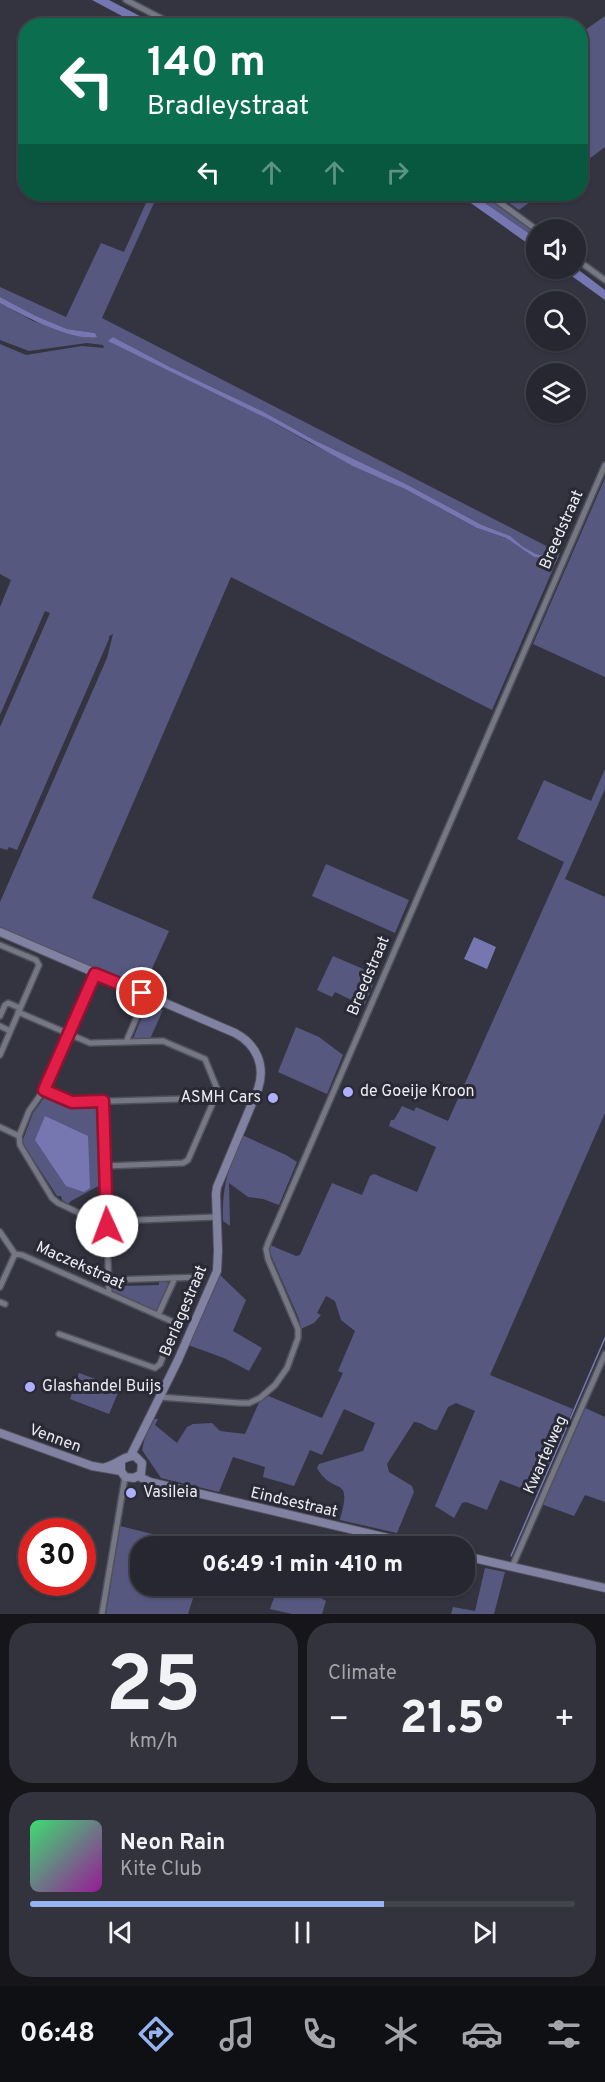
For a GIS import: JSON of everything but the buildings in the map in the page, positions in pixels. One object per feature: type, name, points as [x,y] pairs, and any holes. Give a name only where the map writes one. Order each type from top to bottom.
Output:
[{"type":"street","points":[[126,0],[161,18]]},
{"type":"street","points":[[498,201],[526,222]]},
{"type":"street","points":[[586,266],[605,280]]},
{"type":"street","name":"Breedstraat","points":[[159,1397],[249,1403],[268,1392],[287,1368],[298,1338],[298,1329],[268,1259],[266,1249],[268,1243],[605,465]]},
{"type":"street","name":"Berlagestraat","points":[[0,932],[235,1033],[250,1043],[257,1054],[261,1069],[260,1082],[217,1187],[217,1271],[178,1360],[141,1436],[135,1456]]},
{"type":"street","points":[[0,945],[39,962],[0,1055]]},
{"type":"street","points":[[95,974],[44,1090],[29,1111],[19,1136],[20,1144],[52,1198],[69,1209],[107,1226],[126,1226],[138,1220],[216,1217]]},
{"type":"street","points":[[0,1016],[4,1005],[8,1003],[90,1043],[163,1041],[205,1059],[218,1091],[188,1160],[183,1163],[105,1166]]},
{"type":"street","points":[[126,1042],[141,1007]]},
{"type":"street","points":[[0,1026],[10,1030]]},
{"type":"street","points":[[44,1090],[72,1102],[215,1098]]},
{"type":"street","points":[[103,1101],[109,1293]]},
{"type":"street","points":[[0,1127],[19,1136]]},
{"type":"street","name":"Maczekstraat","points":[[0,1232],[15,1254],[174,1322],[175,1328],[160,1364],[155,1368],[59,1334]]},
{"type":"street","points":[[0,1287],[15,1254]]},
{"type":"street","points":[[109,1280],[202,1277]]},
{"type":"street","points":[[158,1315],[175,1278]]},
{"type":"street","name":"Kwartelweg","points":[[512,1567],[605,1354]]},
{"type":"street","name":"Vennen","points":[[0,1433],[92,1466],[123,1474]]},
{"type":"street","points":[[102,1468],[121,1462],[125,1457],[135,1456],[142,1463],[140,1473],[130,1479],[123,1474]]},
{"type":"street","points":[[102,1614],[123,1474],[121,1462]]},
{"type":"street","name":"Eindsestraat","points":[[140,1473],[160,1485],[379,1536]]},
{"type":"street","points":[[475,1558],[605,1588]]},
{"type":"shaded area","points":[[92,0],[109,0],[144,18],[126,18]]},
{"type":"shaded area","points":[[605,16],[605,147],[588,160],[588,28]]},
{"type":"shaded area","points":[[147,201],[155,201],[102,318],[560,553],[492,710],[231,577],[92,898],[169,931],[144,986],[66,957],[0,928],[0,902],[107,658],[113,634],[109,636],[17,850],[9,847],[7,850],[0,848],[0,727],[50,613],[45,611],[0,715],[0,607],[11,580],[0,574],[0,344],[26,355],[82,346],[104,348],[103,345],[87,343],[29,351],[0,340],[0,303],[33,321],[90,338],[95,333],[67,329],[36,316],[0,297],[0,287],[66,317],[101,243],[124,252]],"holes":[[[113,337],[262,411],[314,440],[406,484],[482,525],[509,536],[536,554],[556,558],[556,561],[534,557],[506,538],[477,528],[405,489],[310,443],[268,419],[114,343]]]},
{"type":"shaded area","points":[[468,201],[482,201],[526,231],[526,242]]},
{"type":"shaded area","points":[[482,201],[495,201],[526,224],[526,231]]},
{"type":"shaded area","points":[[506,201],[531,201],[519,210]]},
{"type":"shaded area","points":[[586,276],[605,290],[605,300],[576,279],[586,279]]},
{"type":"shaded area","points":[[0,297],[67,329],[95,333],[97,337],[62,332],[0,303]]},
{"type":"shaded area","points":[[113,337],[262,411],[314,440],[406,484],[482,525],[510,536],[536,554],[556,558],[557,561],[534,557],[506,538],[477,528],[405,489],[353,466],[268,419],[108,341]]},
{"type":"shaded area","points":[[605,478],[605,677],[533,644]]},
{"type":"shaded area","points":[[605,769],[605,789],[565,879],[605,897],[605,1113],[490,1375],[573,1409],[536,1494],[500,1480],[487,1510],[466,1502],[462,1503],[454,1518],[435,1506],[475,1411],[456,1403],[448,1407],[437,1430],[414,1422],[387,1464],[389,1472],[412,1486],[414,1492],[397,1533],[340,1520],[343,1490],[323,1477],[317,1468],[319,1464],[363,1451],[375,1423],[344,1409],[322,1455],[310,1450],[294,1486],[263,1477],[265,1467],[233,1457],[219,1492],[161,1478],[142,1450],[147,1429],[150,1428],[154,1419],[158,1419],[155,1425],[177,1443],[187,1427],[193,1424],[212,1423],[220,1431],[245,1434],[261,1398],[266,1395],[322,1418],[343,1373],[338,1371],[355,1331],[341,1320],[335,1301],[326,1296],[317,1313],[321,1315],[314,1323],[301,1329],[299,1319],[270,1253],[270,1245],[296,1256],[300,1255],[332,1183],[362,1195],[370,1176],[374,1174],[417,1192],[436,1147],[389,1126],[391,1120],[394,1120],[402,1106],[414,1111],[416,1107],[448,1121],[564,862],[517,839],[544,780],[591,801]]},
{"type":"shaded area","points":[[326,864],[409,900],[395,933],[312,896]]},
{"type":"shaded area","points":[[474,937],[496,947],[487,969],[464,959]]},
{"type":"shaded area","points":[[333,956],[377,975],[364,1006],[335,992],[332,997],[317,990]]},
{"type":"shaded area","points":[[147,1004],[163,1010],[150,1039],[133,1039]]},
{"type":"shaded area","points":[[296,1027],[319,1037],[343,1055],[327,1094],[278,1072]]},
{"type":"shaded area","points":[[46,1095],[77,1106],[97,1105],[101,1110],[102,1184],[68,1204],[62,1200],[61,1196],[57,1196],[22,1142],[33,1113]]},
{"type":"shaded area","points":[[45,1116],[88,1136],[90,1188],[84,1192],[66,1186],[35,1140]]},
{"type":"shaded area","points":[[242,1135],[297,1162],[279,1205],[263,1199],[248,1197],[229,1183],[230,1226],[223,1221],[225,1186]]},
{"type":"shaded area","points":[[219,1274],[246,1300],[233,1331],[262,1348],[249,1371],[224,1358],[188,1345]]},
{"type":"shaded area","points":[[159,1280],[166,1280],[169,1285],[159,1308],[154,1311],[114,1293],[111,1286],[116,1282],[124,1282],[124,1286],[159,1285]]},
{"type":"shaded area","points":[[79,1373],[120,1388],[109,1414],[70,1399]]},
{"type":"shaded area","points":[[583,1407],[605,1417],[605,1502],[585,1495],[574,1516],[541,1504]]},
{"type":"shaded area","points":[[120,1526],[160,1536],[130,1536],[130,1596],[194,1596],[188,1614],[106,1614]]},
{"type":"shaded area","points":[[485,1568],[505,1572],[494,1614],[451,1614],[453,1607],[475,1611]]},
{"type":"shaded area","points":[[275,1596],[321,1596],[326,1601],[322,1614],[292,1614],[270,1609]]},
{"type":"waterway","points":[[511,1556],[605,1338]]},
{"type":"place","name":"de Goeije Kroon","points":[[348,1092]]},
{"type":"place","name":"ASMH Cars","points":[[273,1098]]},
{"type":"place","name":"Glashandel Buijs","points":[[30,1387]]},
{"type":"place","name":"Vasileia","points":[[131,1493]]},
{"type":"route","points":[[107,1226],[103,1101],[72,1102],[44,1090],[95,974],[142,993]]}]
